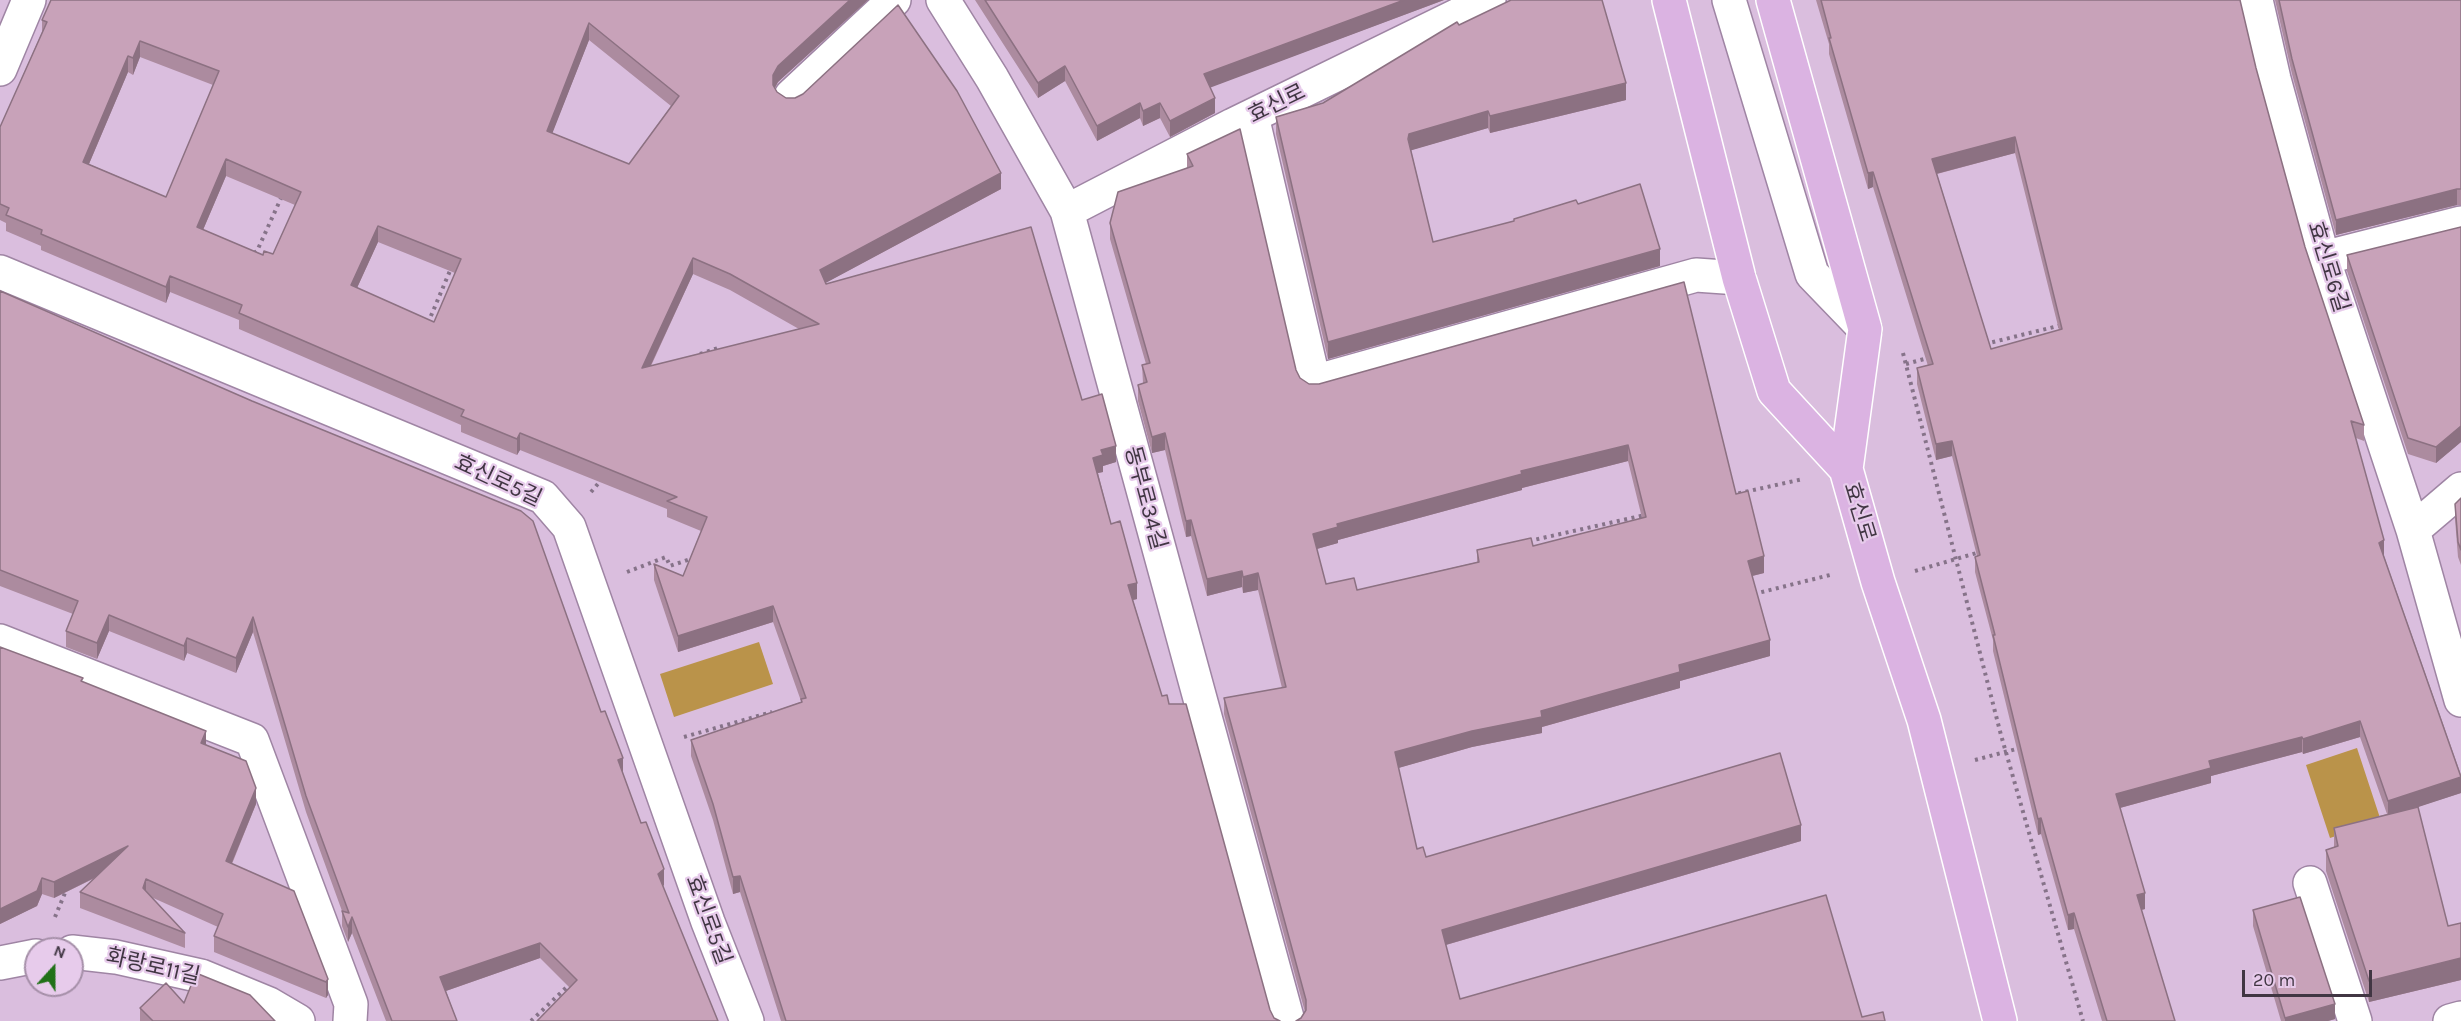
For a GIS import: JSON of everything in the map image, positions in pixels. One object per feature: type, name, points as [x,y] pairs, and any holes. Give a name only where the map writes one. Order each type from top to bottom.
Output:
[{"type":"main road","points":[[1669,0],[1739,278],[1773,392],[1846,469]]},
{"type":"main road","name":"효신로","points":[[1773,0],[1864,343],[1846,469],[1924,720],[2000,1021]]},
{"type":"street","points":[[0,69],[29,0]]},
{"type":"street","points":[[791,96],[894,0]]},
{"type":"street","name":"동부로34길","points":[[943,0],[992,78],[1067,211],[1288,1021]]},
{"type":"street","name":"효신로","points":[[1067,211],[1252,116],[1489,0]]},
{"type":"street","points":[[1729,0],[1812,274],[1864,343]]},
{"type":"street","name":"효신로6길","points":[[2256,0],[2274,79],[2323,258],[2413,530],[2461,700]]},
{"type":"street","points":[[1252,116],[1314,382],[1696,275],[1739,278]]},
{"type":"street","points":[[2323,258],[2461,223]]},
{"type":"street","name":"효신로5길","points":[[0,272],[543,497],[569,527],[646,747],[747,1021]]},
{"type":"street","points":[[2413,530],[2461,489]]},
{"type":"street","points":[[0,641],[252,740],[351,1004],[350,1021]]},
{"type":"street","points":[[2310,883],[2355,1021]]},
{"type":"street","name":"화랑로11길","points":[[84,946],[116,957],[201,976],[270,1004],[298,1021]]},
{"type":"street","points":[[0,963],[24,958]]},
{"type":"street","points":[[2450,1021],[2461,1018]]},
{"type":"path","points":[[249,256],[257,251],[286,187]]},
{"type":"path","points":[[424,333],[456,256]]},
{"type":"path","points":[[1973,347],[2074,322]]},
{"type":"path","points":[[1900,341],[2006,752],[2082,1021]]},
{"type":"path","points":[[1864,343],[1906,364],[1940,355]]},
{"type":"path","points":[[689,357],[718,348]]},
{"type":"path","points":[[1726,496],[1846,469]]},
{"type":"path","points":[[563,519],[605,474]]},
{"type":"path","points":[[1528,542],[1656,512]]},
{"type":"path","points":[[1745,596],[1955,559],[1990,550]]},
{"type":"path","points":[[592,590],[666,557],[670,566],[701,555]]},
{"type":"path","points":[[646,747],[783,709]]},
{"type":"path","points":[[1937,771],[2028,745]]},
{"type":"path","points":[[62,937],[69,883]]},
{"type":"path","points":[[531,1021],[573,981]]},
{"type":"shaded area","points":[[759,642],[773,684],[674,717],[660,674]]},
{"type":"shaded area","points":[[2357,748],[2381,821],[2330,838],[2306,765]]},
{"type":"building","points":[[51,0],[850,0],[778,66],[773,75],[773,85],[777,92],[786,98],[795,98],[803,94],[898,5],[957,91],[1001,173],[820,270],[826,284],[1031,227],[1082,400],[1102,394],[1116,446],[1101,450],[1103,455],[1093,458],[1111,524],[1120,521],[1137,583],[1128,585],[1162,696],[1167,695],[1169,704],[1186,704],[1270,1010],[1274,1018],[1280,1021],[786,1021],[740,876],[733,877],[713,804],[691,740],[802,702],[801,699],[806,698],[773,606],[678,636],[654,564],[683,576],[707,517],[667,501],[677,497],[520,433],[517,439],[461,416],[464,410],[239,313],[242,305],[170,276],[166,287],[41,234],[42,230],[6,215],[9,208],[0,204],[0,127],[47,22],[42,20]],"holes":[[[589,23],[679,96],[629,164],[547,131]],[[140,41],[219,71],[166,197],[83,162],[128,56],[133,58]],[[226,159],[301,192],[273,254],[264,251],[263,255],[197,227]],[[378,226],[461,259],[434,322],[351,285]],[[693,258],[730,274],[819,324],[642,368]]]},
{"type":"building","points":[[985,0],[1404,0],[1204,74],[1215,98],[1170,121],[1160,103],[1143,111],[1140,103],[1097,126],[1065,66],[1038,83]]},
{"type":"building","points":[[1511,0],[1602,0],[1626,83],[1490,116],[1488,111],[1409,134],[1408,139],[1433,242],[1514,221],[1514,219],[1576,200],[1578,204],[1640,184],[1660,249],[1328,342],[1276,117],[1323,103],[1457,22],[1459,25]]},
{"type":"building","points":[[1821,0],[2240,0],[2256,68],[2305,247],[2364,425],[2351,421],[2384,540],[2379,543],[2461,777],[2388,801],[2360,721],[2303,739],[2302,737],[2209,761],[2211,768],[2116,794],[2145,893],[2137,895],[2175,1021],[2107,1021],[2074,913],[2068,915],[2041,818],[2038,819],[1975,557],[1980,555],[1952,441],[1936,444],[1917,368],[1933,364],[1873,172],[1868,173],[1829,38],[1831,38]],"holes":[[[2015,137],[2062,329],[1991,349],[1932,159]]]},
{"type":"building","points":[[2279,0],[2461,0],[2461,189],[2336,220],[2292,59]]},
{"type":"building","points":[[1240,129],[1296,370],[1300,378],[1309,384],[1319,384],[1684,282],[1736,494],[1748,491],[1764,556],[1748,561],[1770,640],[1679,665],[1680,672],[1541,711],[1542,717],[1472,731],[1395,752],[1417,849],[1423,847],[1426,857],[1780,753],[1801,825],[1442,930],[1460,999],[1826,895],[1862,1017],[1883,1012],[1885,1021],[1296,1021],[1306,1010],[1306,1000],[1224,698],[1286,687],[1258,573],[1243,577],[1242,571],[1207,579],[1191,520],[1186,521],[1165,433],[1152,437],[1138,385],[1147,382],[1142,365],[1150,363],[1110,223],[1118,192],[1193,166],[1187,154]],"holes":[[[1628,445],[1646,517],[1533,546],[1531,538],[1477,550],[1479,562],[1357,590],[1354,578],[1326,584],[1313,534],[1338,527],[1337,524],[1522,474],[1521,471]]]},
{"type":"building","points":[[2461,227],[2461,426],[2436,447],[2408,438],[2347,255]]},
{"type":"building","points":[[0,291],[252,401],[521,511],[533,521],[601,712],[605,711],[623,758],[618,760],[641,823],[646,822],[664,869],[658,874],[718,1021],[537,1021],[577,980],[540,943],[440,977],[457,1021],[392,1021],[352,917],[348,927],[342,911],[349,913],[306,796],[253,617],[236,658],[187,638],[184,646],[109,615],[97,643],[66,631],[78,601],[0,570]]},
{"type":"building","points":[[2461,498],[2461,550],[2458,542],[2455,504]]},
{"type":"building","points":[[0,647],[83,678],[81,681],[206,731],[201,743],[246,761],[256,788],[226,861],[294,891],[328,979],[326,982],[214,936],[223,914],[146,879],[143,888],[185,933],[80,892],[128,846],[54,882],[42,878],[37,891],[0,909]]},
{"type":"building","points":[[2418,807],[2448,926],[2461,923],[2461,958],[2369,981],[2326,850],[2338,846],[2334,828]]},
{"type":"building","points":[[2300,897],[2335,1004],[2285,1018],[2253,910]]},
{"type":"building","points":[[196,973],[250,995],[275,1021],[153,1021],[140,1008],[166,983],[184,1003]]}]
